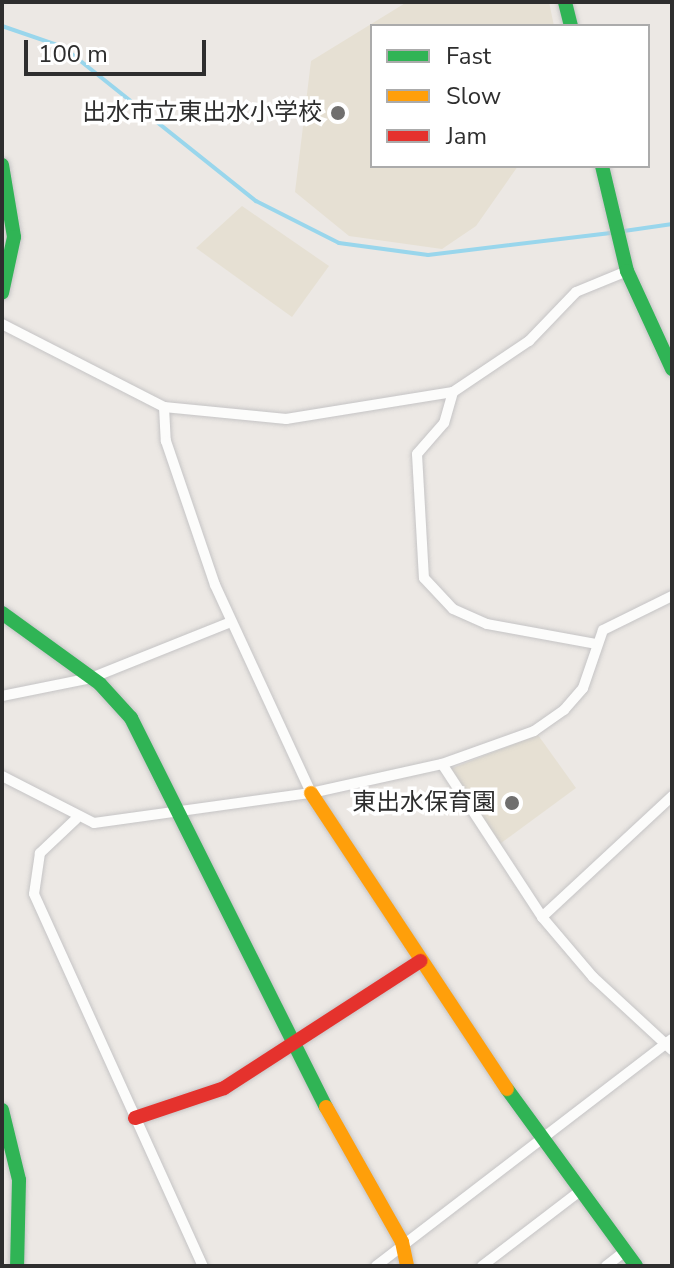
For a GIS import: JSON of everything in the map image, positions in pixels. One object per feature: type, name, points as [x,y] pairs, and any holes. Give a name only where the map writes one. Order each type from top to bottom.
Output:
[{"type":"main road","points":[[565,2],[570,24]]},
{"type":"main road","points":[[2,165],[14,237],[2,293]]},
{"type":"main road","points":[[602,168],[627,271],[672,369]]},
{"type":"main road","points":[[2,613],[91,678],[131,718],[173,811],[294,1049],[402,1242],[407,1266]]},
{"type":"main road","points":[[311,793],[540,1138],[636,1266]]},
{"type":"main road","points":[[135,1118],[224,1088],[294,1049],[420,961]]},
{"type":"main road","points":[[2,1110],[19,1180],[17,1266]]},
{"type":"street","points":[[2,324],[164,407],[286,419],[453,392],[529,341],[576,292],[627,271]]},
{"type":"street","points":[[453,392],[444,423],[417,454],[424,578],[453,609],[487,624],[596,644]]},
{"type":"street","points":[[164,407],[166,441],[231,622],[311,793]]},
{"type":"street","points":[[2,776],[76,819],[94,823],[311,793],[442,764],[534,731],[564,710],[583,688],[603,630],[672,596]]},
{"type":"street","points":[[2,696],[91,678],[231,622]]},
{"type":"street","points":[[376,1266],[402,1242],[670,1044],[593,977],[542,917],[442,764]]},
{"type":"street","points":[[542,917],[672,796]]},
{"type":"street","points":[[76,819],[40,853],[34,894],[203,1266]]},
{"type":"street","points":[[482,1266],[580,1191]]},
{"type":"street","points":[[606,1266],[625,1251]]},
{"type":"shaded area","name":"出水市立東出水小学校","points":[[407,2],[549,2],[554,24],[371,24]]},
{"type":"shaded area","name":"出水市立東出水小学校","points":[[370,25],[370,168],[517,168],[476,226],[442,249],[349,236],[295,192],[311,61]]},
{"type":"shaded area","points":[[242,206],[329,266],[292,317],[196,248]]},
{"type":"shaded area","name":"東出水保育園","points":[[538,735],[576,788],[497,846],[450,769]]},
{"type":"waterway","points":[[2,26],[63,47],[256,201],[339,243],[428,255],[611,233]]},
{"type":"waterway","points":[[624,231],[672,224]]},
{"type":"traffic: fast","points":[[565,2],[570,24]]},
{"type":"traffic: fast","points":[[2,165],[14,237],[2,293]]},
{"type":"traffic: fast","points":[[602,168],[627,271],[672,369]]},
{"type":"traffic: fast","points":[[2,613],[100,684],[131,718],[326,1107]]},
{"type":"traffic: fast","points":[[507,1089],[636,1266]]},
{"type":"traffic: fast","points":[[2,1110],[19,1180],[17,1266]]},
{"type":"traffic: slow","points":[[311,793],[507,1089]]},
{"type":"traffic: slow","points":[[326,1107],[402,1242],[407,1266]]},
{"type":"traffic: jam","points":[[135,1118],[224,1088],[420,961]]},
{"type":"place","name":"出水市立東出水小学校","points":[[338,113]]},
{"type":"place","name":"東出水保育園","points":[[512,803]]}]
